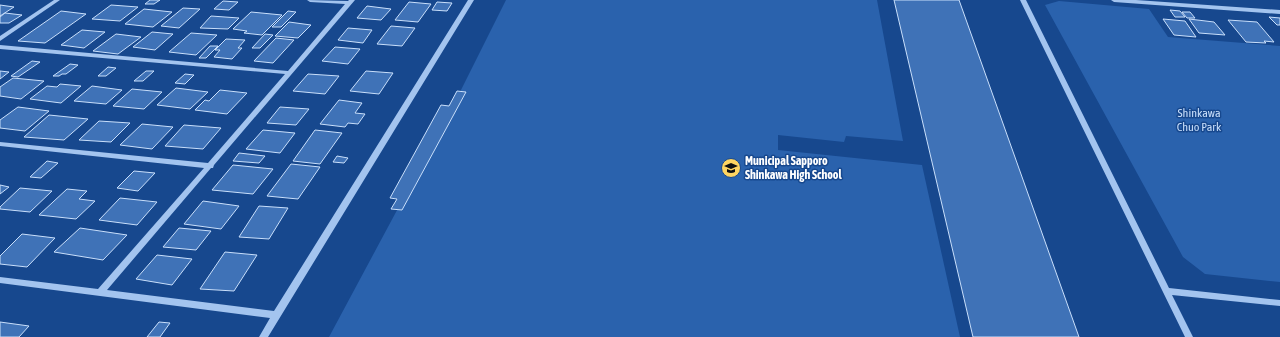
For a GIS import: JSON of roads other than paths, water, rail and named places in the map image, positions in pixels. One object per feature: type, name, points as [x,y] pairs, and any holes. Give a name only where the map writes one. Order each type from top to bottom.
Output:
[{"type":"street","points":[[0,39],[57,0]]},
{"type":"street","points":[[310,0],[350,2]]},
{"type":"street","points":[[262,337],[471,0]]},
{"type":"street","points":[[1023,0],[1189,337]]},
{"type":"street","points":[[1114,0],[1280,12]]},
{"type":"street","points":[[101,292],[211,166],[350,2]]},
{"type":"street","points":[[0,47],[290,73]]},
{"type":"street","points":[[0,144],[211,166]]},
{"type":"street","points":[[0,280],[276,315]]},
{"type":"street","points":[[1167,291],[1280,303]]},
{"type":"place","name":"Municipal Sapporo Shinkawa High School","points":[[731,168]]},
{"type":"park label","name":"Shinkawa Chuo Park","points":[[1199,120]]}]
